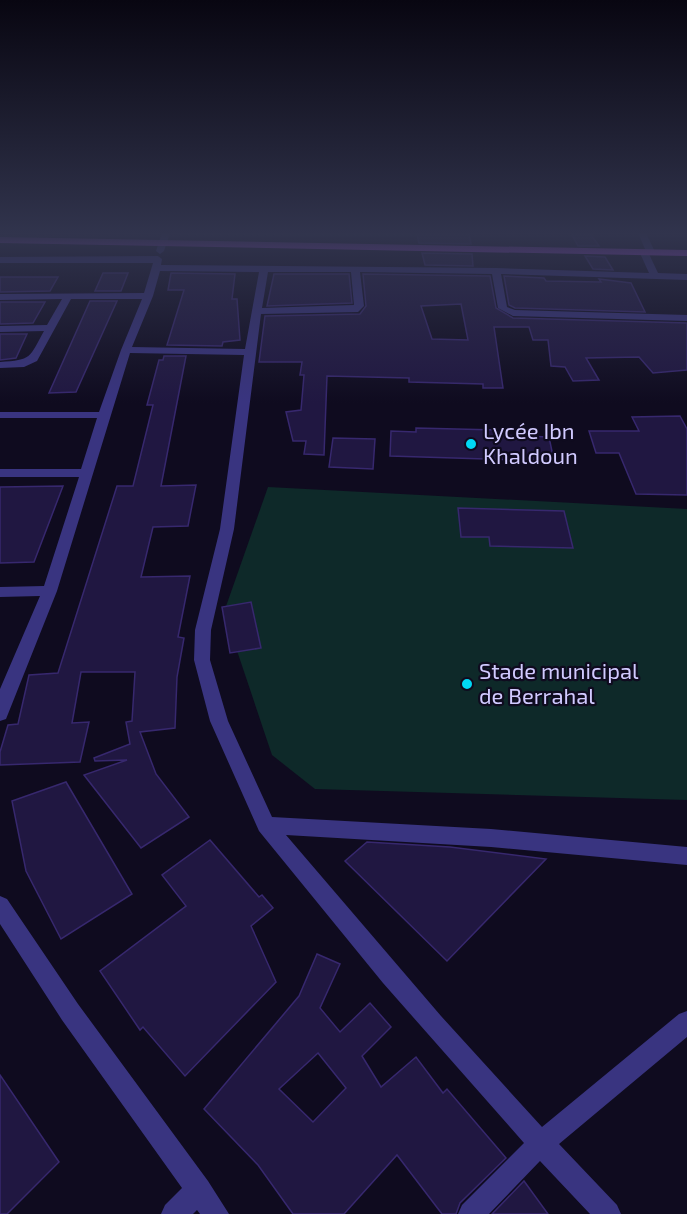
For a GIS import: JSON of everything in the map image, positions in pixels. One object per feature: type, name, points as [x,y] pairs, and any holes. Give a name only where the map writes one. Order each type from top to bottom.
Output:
[{"type":"street","points":[[0,714],[2,697],[50,591],[104,414],[150,290]]},
{"type":"street","points":[[261,290],[250,352],[227,529],[203,630],[202,660],[219,722],[266,825],[349,928],[540,1144],[608,1214]]},
{"type":"street","points":[[258,310],[355,310],[359,306],[357,290]]},
{"type":"street","points":[[500,290],[504,308],[513,313],[687,318]]},
{"type":"street","points":[[0,297],[148,296]]},
{"type":"street","points":[[0,365],[29,362],[52,328],[68,297]]},
{"type":"street","points":[[0,329],[52,328]]},
{"type":"street","points":[[126,350],[250,352]]},
{"type":"street","points":[[0,415],[104,414]]},
{"type":"street","points":[[0,472],[87,473]]},
{"type":"street","points":[[0,592],[50,591]]},
{"type":"street","points":[[266,825],[491,838],[687,856]]},
{"type":"street","points":[[0,906],[70,1012],[216,1214]]},
{"type":"street","points":[[471,1214],[540,1144],[687,1022]]},
{"type":"street","points":[[174,1214],[199,1190]]},
{"type":"green space","name":"Stade municipal de Berrahal","points":[[268,487],[687,509],[687,800],[315,789],[272,755],[224,612]]},
{"type":"building","points":[[0,290],[51,290],[50,291],[0,292]]},
{"type":"building","points":[[96,290],[122,290],[121,291]]},
{"type":"building","points":[[168,290],[233,290],[232,299],[237,299],[240,340],[223,342],[222,346],[167,345],[184,290]]},
{"type":"building","points":[[271,290],[351,290],[352,303],[267,306]]},
{"type":"building","points":[[364,290],[493,290],[496,308],[513,318],[687,323],[687,370],[653,373],[639,357],[586,358],[599,380],[573,381],[565,367],[551,366],[548,340],[533,340],[529,327],[494,327],[503,388],[483,388],[483,384],[409,382],[409,378],[327,376],[324,455],[304,454],[306,441],[293,441],[286,412],[301,410],[304,375],[300,375],[302,362],[259,362],[265,316],[360,314],[366,306]],"holes":[[[461,304],[468,340],[432,339],[421,306]]]},
{"type":"building","points":[[506,290],[634,290],[645,312],[515,308],[509,305]]},
{"type":"building","points":[[90,301],[117,301],[76,392],[49,393]]},
{"type":"building","points":[[0,302],[45,302],[33,323],[0,324]]},
{"type":"building","points":[[0,334],[27,334],[16,358],[0,360]]},
{"type":"building","points":[[164,356],[186,356],[161,486],[196,485],[188,526],[153,527],[141,577],[190,576],[178,637],[184,638],[177,677],[175,728],[140,732],[156,774],[189,817],[141,848],[84,775],[127,760],[95,761],[94,758],[130,744],[126,722],[132,721],[135,672],[81,672],[72,723],[89,722],[80,762],[0,765],[0,752],[8,725],[18,724],[29,675],[58,673],[117,486],[133,486],[153,405],[147,405],[159,360],[163,360]]},
{"type":"building","points":[[680,416],[687,429],[687,495],[636,494],[619,453],[596,453],[589,431],[639,431],[632,417]]},
{"type":"building","points":[[416,428],[497,430],[498,435],[549,437],[554,461],[390,456],[391,431],[416,432]]},
{"type":"building","points":[[333,438],[375,439],[373,469],[329,467]]},
{"type":"building","points":[[63,486],[34,562],[0,563],[0,487]]},
{"type":"building","points":[[458,508],[564,511],[573,548],[490,546],[489,537],[461,537]]},
{"type":"building","points":[[251,602],[261,648],[230,653],[222,607]]},
{"type":"building","points":[[66,782],[132,894],[61,939],[26,871],[12,801]]},
{"type":"building","points":[[210,840],[259,897],[262,895],[273,908],[251,926],[276,982],[185,1076],[143,1027],[140,1030],[100,971],[186,906],[162,875]]},
{"type":"building","points":[[367,842],[450,847],[546,859],[447,961],[345,861]]},
{"type":"building","points":[[317,954],[340,964],[320,1008],[340,1032],[370,1003],[391,1027],[362,1056],[381,1087],[416,1057],[443,1093],[447,1089],[506,1158],[460,1203],[456,1214],[442,1214],[397,1155],[344,1214],[293,1214],[258,1165],[204,1109],[299,996]],"holes":[[[318,1053],[346,1088],[313,1122],[279,1089]]]},
{"type":"building","points":[[0,1075],[59,1162],[7,1214],[0,1214]]},
{"type":"building","points":[[524,1181],[548,1214],[492,1214]]},
{"type":"place","name":"Lycée Ibn Khaldoun","points":[[471,444]]},
{"type":"place","name":"Stade municipal de Berrahal","points":[[467,684]]}]
